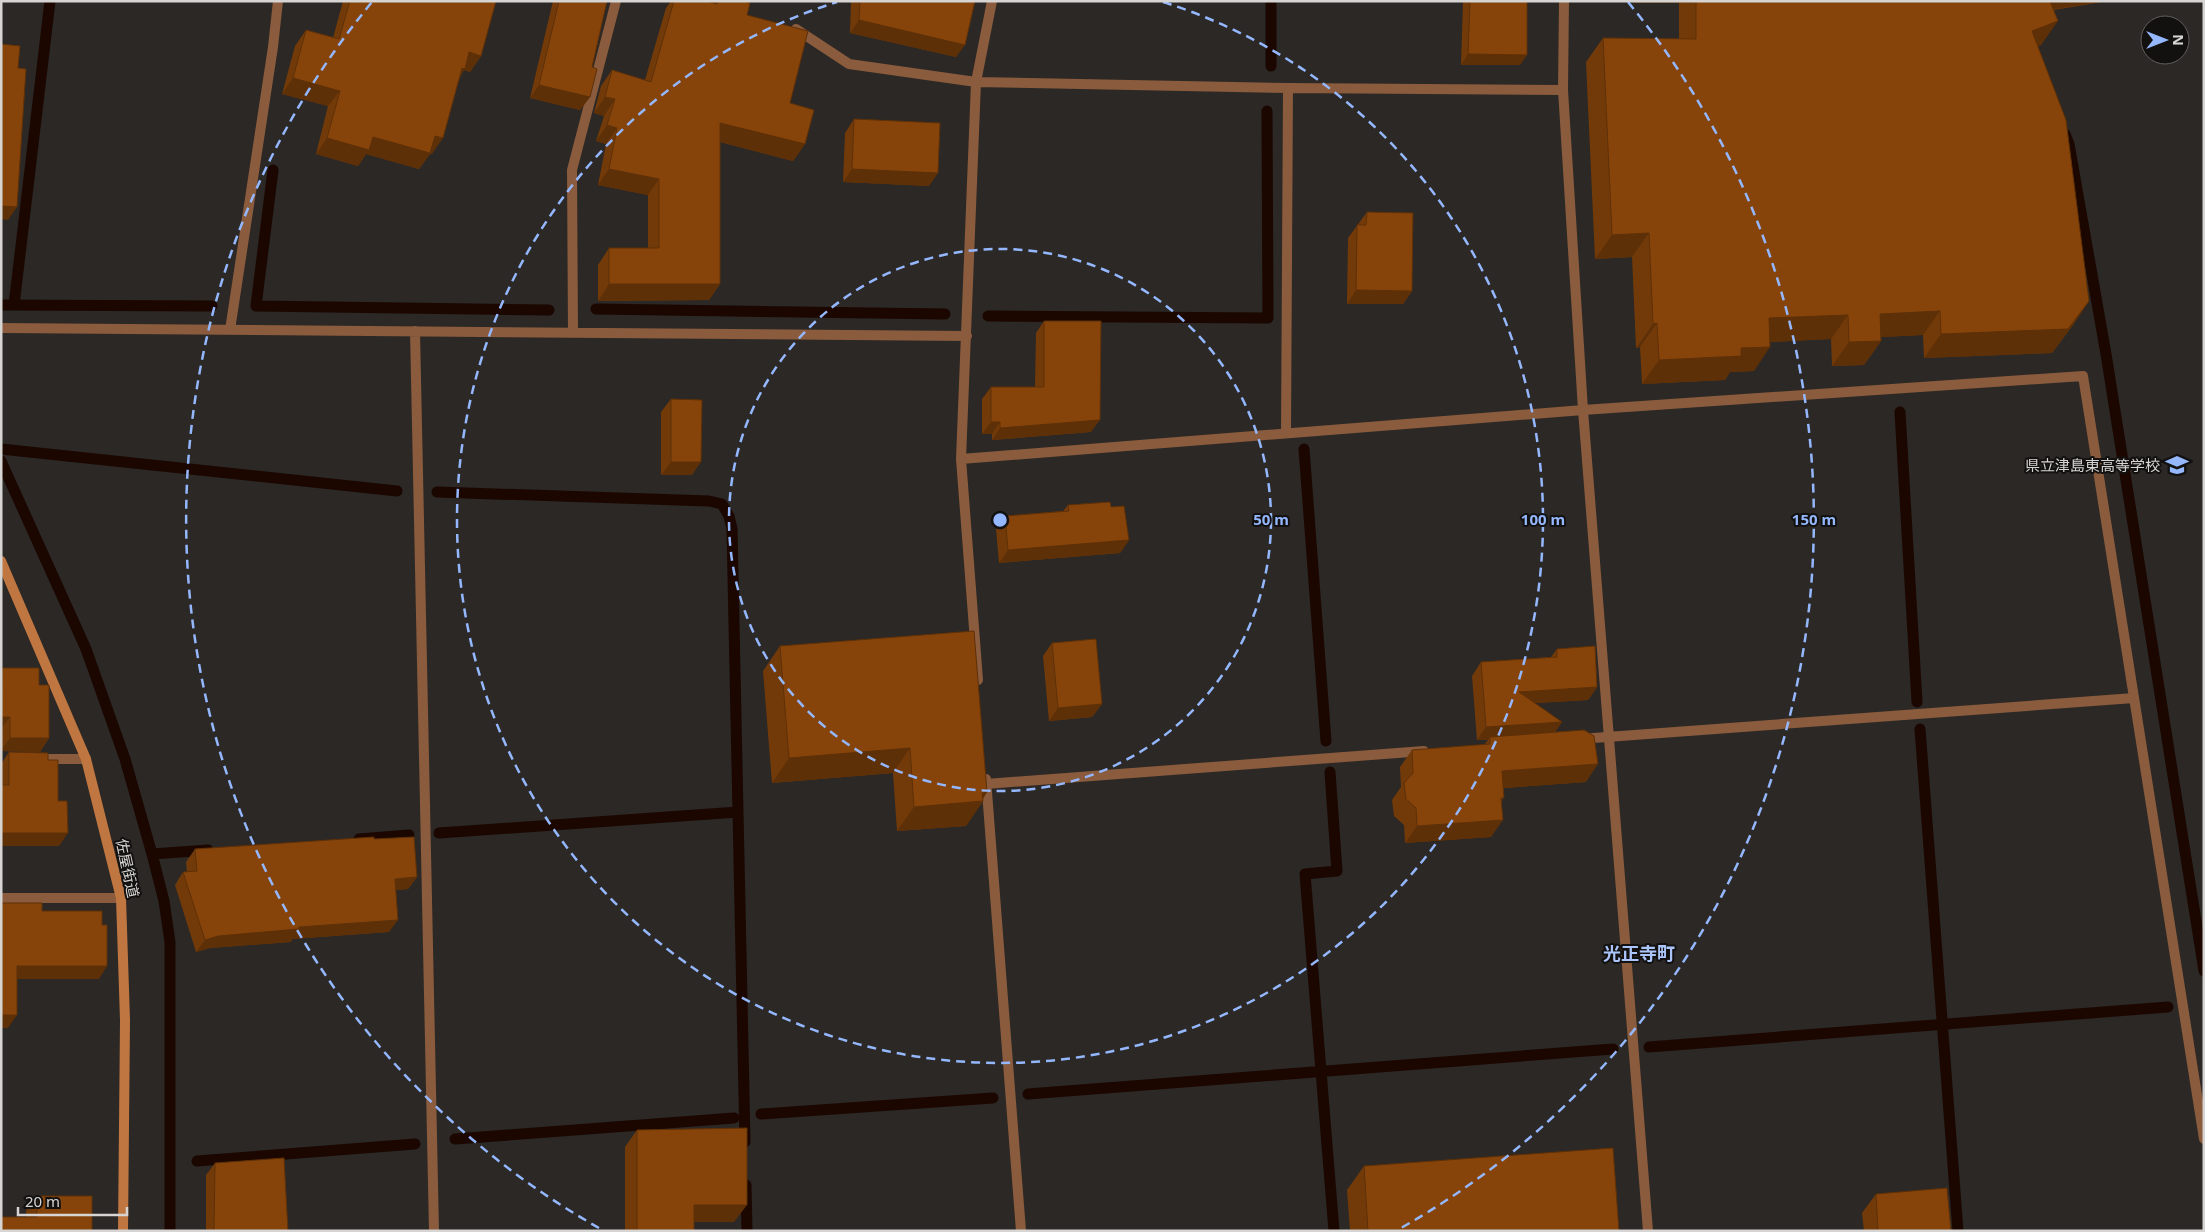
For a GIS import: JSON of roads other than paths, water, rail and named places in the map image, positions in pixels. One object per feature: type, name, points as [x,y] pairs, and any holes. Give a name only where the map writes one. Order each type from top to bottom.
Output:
[{"type":"street","points":[[230,330],[273,46],[278,1]]},
{"type":"street","points":[[573,333],[572,170],[616,1]]},
{"type":"street","points":[[979,695],[961,459],[976,82],[992,1]]},
{"type":"street","points":[[1564,1],[1563,90],[1582,410],[1610,737],[1648,1231]]},
{"type":"street","points":[[782,25],[800,30],[849,64],[976,82],[1288,88],[1563,90]]},
{"type":"street","points":[[1286,433],[1288,88]]},
{"type":"street","points":[[1,328],[967,336]]},
{"type":"street","points":[[415,331],[434,1231]]},
{"type":"street","points":[[961,459],[1582,410],[2083,376],[2204,1139]]},
{"type":"street","name":"佐屋街道","points":[[1,561],[86,759],[121,898],[125,1020],[123,1231]]},
{"type":"street","points":[[1571,740],[2134,698]]},
{"type":"street","points":[[986,784],[1432,750]]},
{"type":"street","points":[[20,758],[86,759]]},
{"type":"street","points":[[984,764],[1021,1231]]},
{"type":"street","points":[[1,898],[121,898]]},
{"type":"waterway","points":[[14,305],[50,1]]},
{"type":"waterway","points":[[1271,1],[1271,66]]},
{"type":"waterway","points":[[988,316],[1268,318],[1267,111]]},
{"type":"waterway","points":[[2065,134],[2069,144],[2106,354],[2204,971]]},
{"type":"waterway","points":[[273,170],[256,306],[549,310]]},
{"type":"waterway","points":[[1,305],[212,306]]},
{"type":"waterway","points":[[596,309],[945,314]]},
{"type":"waterway","points":[[1900,412],[1917,702]]},
{"type":"waterway","points":[[1,449],[397,491]]},
{"type":"waterway","points":[[1304,449],[1326,741]]},
{"type":"waterway","points":[[1,461],[86,649],[125,759],[164,901],[170,942],[170,1231]]},
{"type":"waterway","points":[[437,492],[709,501],[722,504],[729,516],[732,529],[745,1142]]},
{"type":"waterway","points":[[1920,729],[1958,1231]]},
{"type":"waterway","points":[[1330,772],[1337,871],[1305,874],[1334,1231]]},
{"type":"waterway","points":[[439,833],[738,812]]},
{"type":"waterway","points":[[359,839],[409,835]]},
{"type":"waterway","points":[[152,854],[208,850]]},
{"type":"waterway","points":[[1649,1047],[2168,1007]]},
{"type":"waterway","points":[[1028,1094],[1613,1049]]},
{"type":"waterway","points":[[761,1114],[993,1098]]},
{"type":"waterway","points":[[455,1139],[734,1118]]},
{"type":"waterway","points":[[197,1161],[415,1144]]},
{"type":"waterway","points":[[746,1185],[747,1231]]},
{"type":"place","name":"県立津島東高等学校","points":[[2177,465]]},
{"type":"district","name":"光正寺町","points":[[1639,953]]}]
